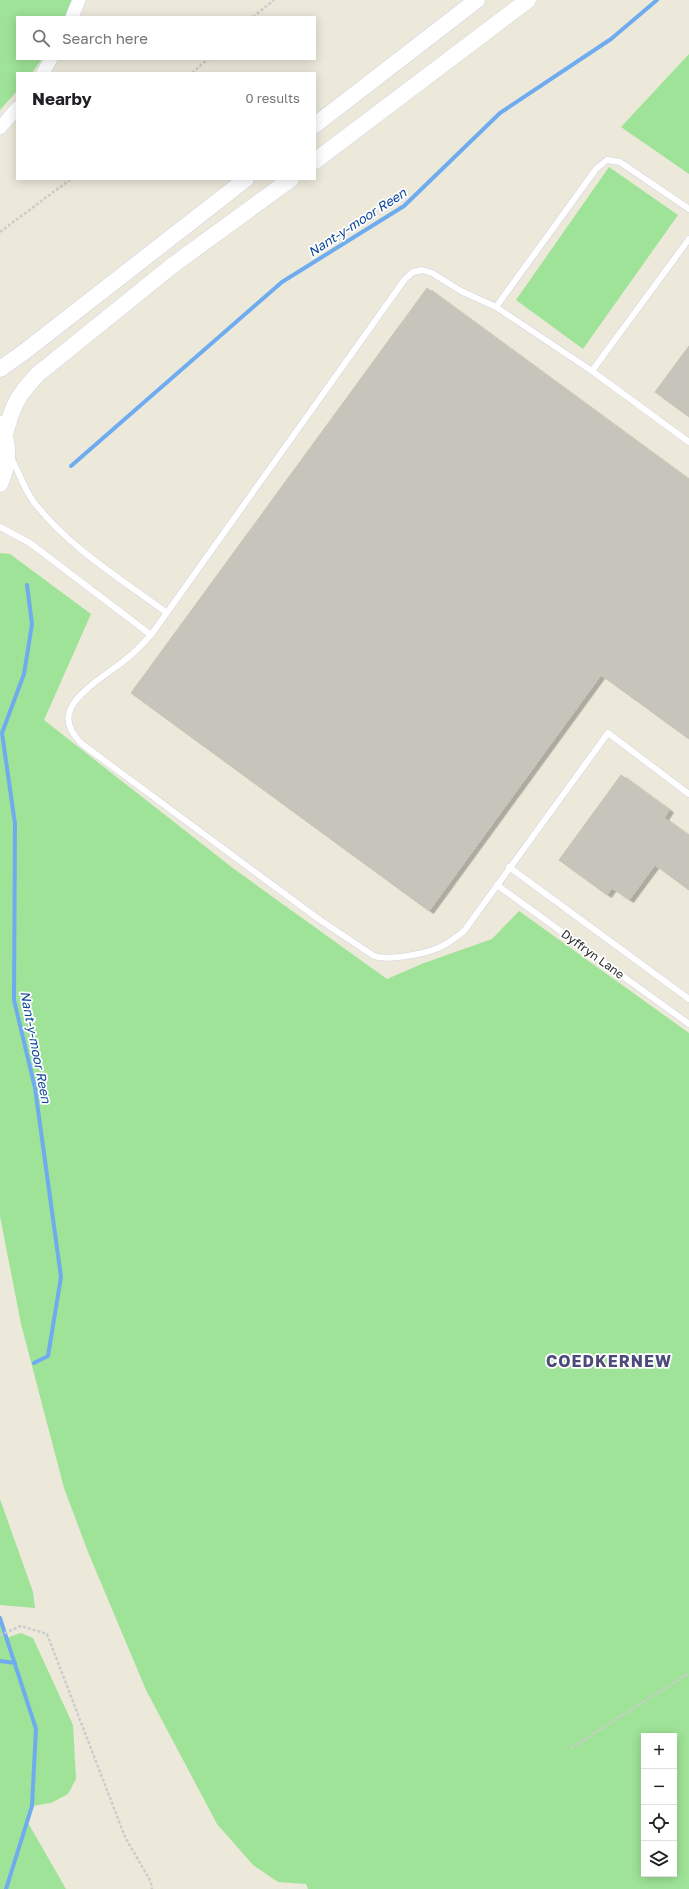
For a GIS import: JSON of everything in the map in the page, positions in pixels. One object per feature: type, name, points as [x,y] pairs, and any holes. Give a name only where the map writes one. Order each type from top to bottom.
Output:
[{"type":"street","points":[[72,16],[79,0]]},
{"type":"street","points":[[316,124],[477,0]]},
{"type":"street","points":[[316,160],[528,0]]},
{"type":"street","points":[[44,72],[50,60]]},
{"type":"street","points":[[0,128],[16,109]]},
{"type":"street","points":[[0,369],[24,352],[245,180]]},
{"type":"street","points":[[0,484],[5,475],[8,450],[3,428],[21,392],[38,374],[173,265],[290,180]]},
{"type":"lane","points":[[496,307],[596,169],[607,160],[620,162],[689,210]]},
{"type":"lane","points":[[592,371],[689,239]]},
{"type":"lane","points":[[689,442],[592,371],[496,307],[461,291],[432,274],[422,270],[413,272],[405,279],[151,635],[132,655],[82,694],[74,703],[69,714],[69,723],[73,734],[82,744],[320,920],[374,956],[382,959],[390,959],[437,948],[452,940],[464,931],[509,867],[608,733],[689,794]]},
{"type":"lane","points":[[8,450],[32,500],[50,520],[95,561],[167,613]]},
{"type":"lane","points":[[0,527],[30,543],[151,635]]},
{"type":"lane","name":"Dyffryn Lane","points":[[509,867],[689,999]]},
{"type":"lane","name":"Dyffryn Lane","points":[[497,885],[689,1024]]},
{"type":"path","points":[[253,16],[274,0]]},
{"type":"path","points":[[193,72],[207,60]]},
{"type":"path","points":[[0,232],[70,180]]},
{"type":"path","points":[[0,1635],[21,1626],[47,1634],[125,1836],[150,1882],[152,1889]]},
{"type":"path","points":[[571,1748],[689,1673]]},
{"type":"green space","points":[[0,0],[74,0],[67,16],[16,16],[16,60],[41,60],[33,72],[16,72],[16,92],[0,110]]},
{"type":"green space","points":[[689,54],[689,174],[621,127]]},
{"type":"green space","points":[[609,167],[678,215],[583,349],[516,300]]},
{"type":"green space","points":[[0,553],[10,554],[91,614],[44,720],[234,869],[387,979],[424,963],[492,939],[519,911],[689,1033],[689,1889],[308,1889],[306,1884],[278,1882],[253,1865],[217,1824],[146,1690],[88,1552],[64,1488],[21,1324],[0,1216]]},
{"type":"green space","points":[[0,1499],[33,1592],[35,1608],[0,1605]]},
{"type":"green space","points":[[0,1618],[6,1638],[21,1633],[33,1638],[73,1725],[76,1779],[68,1794],[51,1803],[32,1806],[27,1821],[66,1889],[0,1889]]},
{"type":"building","points":[[427,288],[689,480],[689,739],[601,675],[429,911],[131,693]]},
{"type":"building","points":[[689,346],[689,417],[655,392]]},
{"type":"building","points":[[621,775],[669,810],[664,818],[689,836],[689,890],[655,865],[629,900],[612,888],[607,895],[559,860]]},
{"type":"waterway","name":"Nant-y-moor Reen","points":[[71,466],[282,282],[404,206],[500,113],[611,39],[657,0]]},
{"type":"waterway","name":"Nant-y-moor Reen","points":[[27,585],[32,624],[24,674],[2,733],[15,824],[14,1000],[35,1088],[61,1277],[48,1356],[34,1363]]},
{"type":"waterway","name":"Nant-y-moor Reen","points":[[0,1618],[36,1729],[32,1806],[6,1889]]},
{"type":"waterway","points":[[0,1661],[15,1663]]},
{"type":"district","name":"COEDKERNEW","points":[[609,1361]]}]
